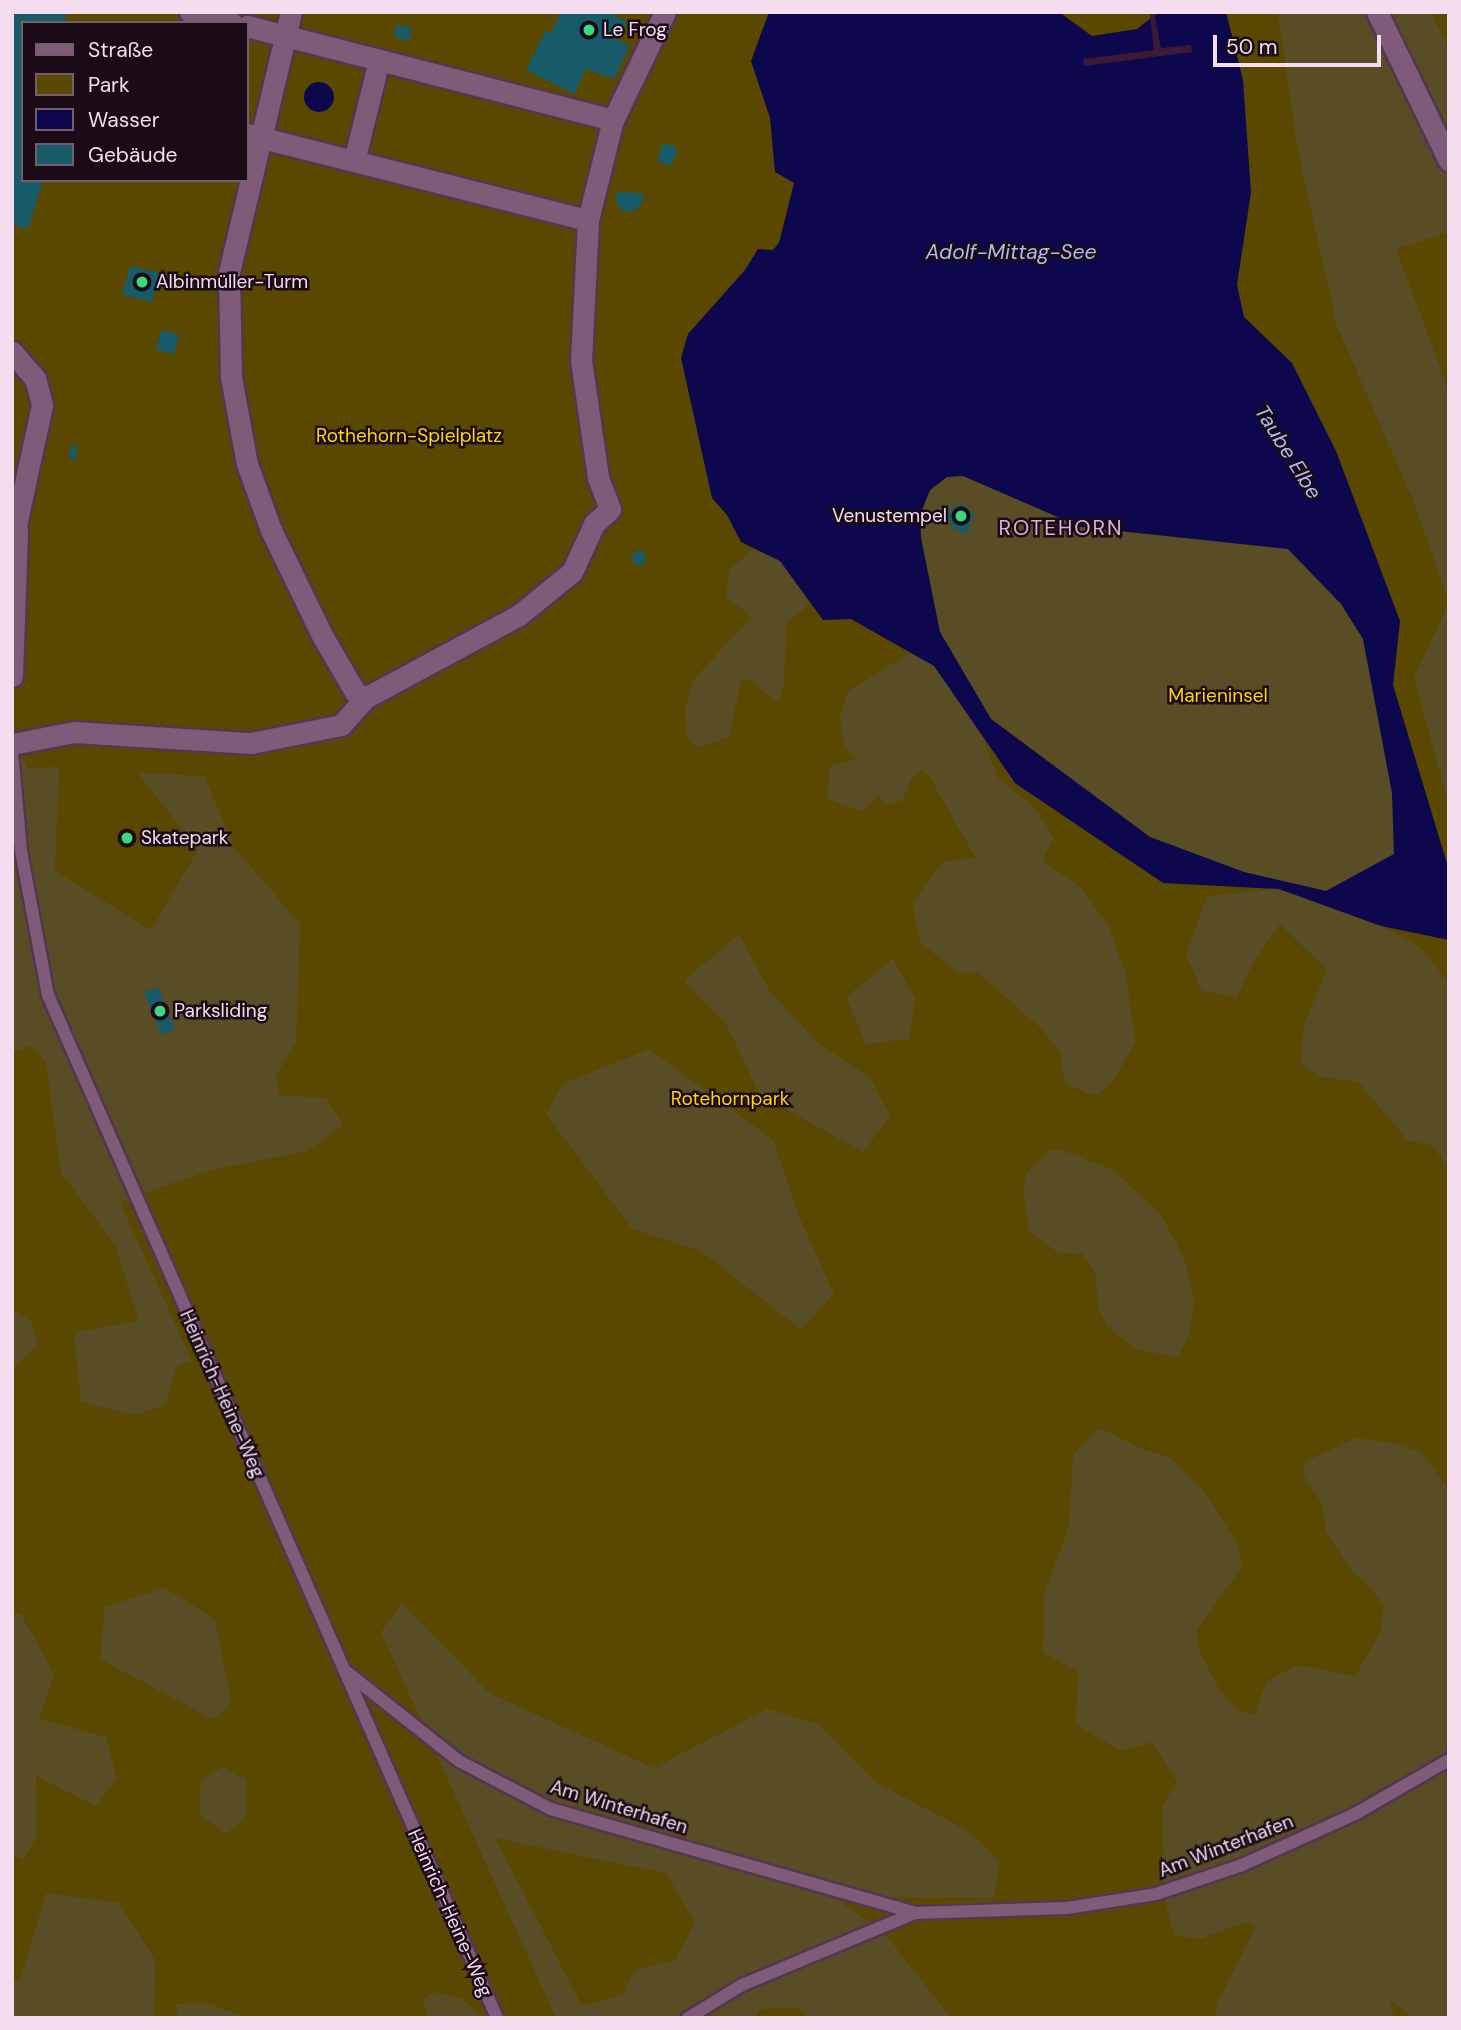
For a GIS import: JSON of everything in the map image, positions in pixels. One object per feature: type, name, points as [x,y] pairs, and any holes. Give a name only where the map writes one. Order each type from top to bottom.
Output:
[{"type":"street","points":[[190,12],[224,21]]},
{"type":"street","points":[[248,166],[253,135],[291,12]]},
{"type":"street","points":[[12,744],[74,732],[251,743],[341,725],[365,698],[537,603],[572,572],[594,524],[610,509],[598,477],[581,360],[588,220],[613,120],[665,12]]},
{"type":"street","points":[[1377,12],[1449,161]]},
{"type":"street","points":[[248,26],[613,120]]},
{"type":"street","points":[[354,161],[379,60]]},
{"type":"street","points":[[253,135],[588,220]]},
{"type":"street","points":[[246,182],[226,305],[238,428],[258,499],[284,560],[355,692],[365,698]]},
{"type":"street","points":[[12,352],[35,378],[42,405],[15,538],[12,676]]},
{"type":"lane","name":"Heinrich-Heine-Weg","points":[[12,752],[21,851],[48,995],[497,2018]]},
{"type":"lane","name":"Am Winterhafen","points":[[345,1671],[459,1761],[551,1809],[915,1913],[1067,1908],[1156,1894],[1242,1865],[1330,1825],[1449,1760]]},
{"type":"lane","name":"Am Winterhafen","points":[[688,2018],[742,1984],[915,1913]]},
{"type":"green space","name":"Rotehornpark","points":[[12,12],[1449,12],[1449,2018],[12,2018]]},
{"type":"green space","points":[[1278,12],[1431,12],[1449,49],[1449,232],[1396,249],[1449,391],[1449,602],[1413,500],[1337,326],[1297,146]]},
{"type":"green space","name":"Marieninsel","points":[[963,476],[1081,527],[1287,549],[1341,604],[1363,639],[1392,793],[1394,854],[1326,891],[1244,872],[1150,837],[991,719],[940,632],[921,538],[920,515],[930,490],[947,477]]},
{"type":"green space","points":[[751,550],[770,553],[780,561],[810,603],[786,624],[784,683],[778,703],[749,679],[741,681],[729,737],[696,748],[687,735],[685,708],[694,679],[752,617],[726,596],[729,571]]},
{"type":"green space","points":[[1449,603],[1449,807],[1414,677]]},
{"type":"green space","points":[[913,651],[934,666],[979,730],[998,778],[1035,808],[1054,838],[1042,860],[1081,888],[1108,925],[1125,972],[1136,1041],[1114,1080],[1100,1094],[1089,1094],[1065,1083],[1060,1053],[1043,1030],[977,972],[958,973],[921,943],[912,904],[942,862],[976,858],[929,776],[922,770],[911,779],[903,800],[888,805],[877,796],[863,812],[827,798],[830,766],[856,759],[844,745],[840,717],[848,691]]},
{"type":"green space","points":[[12,735],[27,768],[59,767],[55,871],[151,930],[198,850],[138,773],[204,776],[234,847],[300,924],[296,1043],[276,1075],[280,1095],[326,1098],[343,1125],[308,1151],[207,1171],[120,1202],[192,1361],[177,1366],[165,1405],[135,1415],[81,1402],[74,1332],[139,1321],[115,1245],[61,1173],[46,1062],[31,1046],[12,1052]]},
{"type":"green space","points":[[1279,889],[1381,926],[1420,947],[1449,983],[1449,1168],[1432,1146],[1407,1140],[1359,1082],[1322,1077],[1301,1065],[1304,1024],[1327,970],[1280,924],[1254,961],[1237,997],[1202,991],[1186,955],[1207,896]]},
{"type":"green space","points":[[739,934],[769,990],[818,1043],[870,1078],[890,1116],[863,1152],[760,1095],[726,1024],[684,981]]},
{"type":"green space","points":[[893,959],[915,998],[909,1039],[866,1044],[846,997]]},
{"type":"green space","points":[[649,1049],[773,1140],[799,1216],[834,1294],[801,1330],[701,1251],[632,1229],[546,1114],[563,1084]]},
{"type":"green space","points":[[1049,1150],[1061,1150],[1113,1170],[1160,1213],[1184,1257],[1194,1302],[1188,1337],[1178,1357],[1139,1350],[1108,1328],[1098,1306],[1095,1272],[1083,1254],[1059,1253],[1029,1232],[1023,1190],[1027,1173]]},
{"type":"green space","points":[[12,1310],[30,1319],[38,1345],[12,1369]]},
{"type":"green space","points":[[1099,1428],[1145,1450],[1170,1457],[1204,1491],[1237,1543],[1242,1567],[1197,1629],[1199,1650],[1219,1689],[1239,1711],[1254,1715],[1267,1681],[1298,1665],[1355,1676],[1380,1633],[1384,1607],[1372,1589],[1352,1572],[1326,1531],[1323,1506],[1303,1474],[1306,1461],[1356,1438],[1388,1442],[1421,1452],[1449,1490],[1449,2018],[1413,2018],[1390,1999],[1394,2018],[1216,2018],[1217,2004],[1256,1926],[1245,1922],[1200,1939],[1174,1935],[1164,1897],[1163,1805],[1177,1782],[1152,1742],[1121,1751],[1075,1724],[1079,1672],[1043,1653],[1044,1595],[1069,1526],[1073,1455]]},
{"type":"green space","points":[[165,1588],[215,1619],[231,1701],[214,1720],[100,1659],[105,1607]]},
{"type":"green space","points":[[402,1603],[489,1693],[654,1768],[767,1709],[818,1724],[875,1782],[968,1831],[999,1861],[994,1898],[834,1897],[886,1935],[951,2018],[807,2018],[799,2008],[760,2009],[755,2018],[556,2018],[381,1632]],"holes":[[[495,1838],[666,1873],[695,1923],[675,1960],[634,1970],[623,1995],[582,2006]]]},
{"type":"green space","points":[[12,1613],[21,1614],[54,1674],[39,1719],[106,1737],[117,1779],[96,1806],[36,1776],[36,1838],[23,1860],[12,1854]]},
{"type":"green space","points":[[223,1767],[246,1779],[246,1817],[226,1834],[199,1814],[201,1779]]},
{"type":"green space","points":[[46,1893],[119,1903],[155,1960],[154,2018],[12,2018],[12,1980],[21,1978]]},
{"type":"green space","points":[[435,1992],[462,1999],[484,2018],[428,2018],[423,2000]]},
{"type":"green space","points":[[206,2003],[249,2018],[179,2018],[175,2004]]},
{"type":"water","name":"Adolf-Mittag-See","points":[[769,12],[1059,12],[1092,36],[1137,29],[1159,12],[1226,12],[1243,80],[1251,192],[1237,285],[1244,317],[1292,363],[1336,451],[1400,621],[1393,685],[1449,870],[1449,940],[1381,926],[1279,889],[1163,883],[1015,783],[934,666],[851,619],[823,620],[780,561],[741,542],[727,515],[712,498],[681,358],[688,334],[745,270],[758,249],[773,250],[779,243],[794,183],[775,172],[770,118],[751,61]],"holes":[[[963,476],[1081,527],[1288,549],[1341,604],[1363,639],[1392,793],[1394,854],[1326,891],[1244,872],[1150,837],[991,719],[940,632],[921,538],[920,515],[930,490],[947,477]]]},
{"type":"water","points":[[319,82],[325,83],[333,91],[333,103],[325,111],[319,112],[313,111],[305,103],[304,97],[305,91],[313,83]]},
{"type":"pier","points":[[1154,12],[1161,48],[1191,45],[1192,52],[1084,66],[1083,59],[1154,50],[1150,15]]},
{"type":"building","points":[[12,12],[67,12],[65,21],[21,21],[21,182],[42,182],[28,229],[12,225]]},
{"type":"building","points":[[561,12],[616,12],[614,16],[627,22],[618,40],[630,46],[614,79],[586,69],[574,94],[526,70],[545,31],[551,33]]},
{"type":"building","points":[[397,24],[412,28],[409,41],[394,37]]},
{"type":"building","points":[[663,143],[678,148],[671,166],[657,161]]},
{"type":"building","points":[[617,191],[643,194],[642,204],[633,211],[623,211],[616,202]]},
{"type":"building","name":"Albinmüller-Turm","points":[[130,266],[160,273],[152,302],[122,295]]},
{"type":"building","points":[[161,330],[179,335],[174,354],[156,350]]},
{"type":"building","points":[[71,445],[77,445],[76,460],[69,459]]},
{"type":"building","name":"Venustempel","points":[[962,504],[974,514],[967,534],[953,528],[948,519],[952,507]]},
{"type":"building","points":[[636,551],[642,551],[646,558],[642,565],[636,565],[632,561],[632,555]]},
{"type":"building","name":"Parksliding","points":[[158,987],[175,1029],[162,1035],[144,992]]},
{"type":"place","name":"Le Frog","points":[[589,30]]},
{"type":"place","name":"Albinmüller-Turm","points":[[142,282]]},
{"type":"place","name":"Venustempel","points":[[961,516]]},
{"type":"place","name":"Skatepark","points":[[127,838]]},
{"type":"place","name":"Parksliding","points":[[160,1011]]},
{"type":"district","name":"ROTEHORN","points":[[1061,528]]},
{"type":"park label","name":"Rothehorn-Spielplatz","points":[[409,436]]},
{"type":"water label","name":"Taube Elbe","points":[[1288,452]]}]
